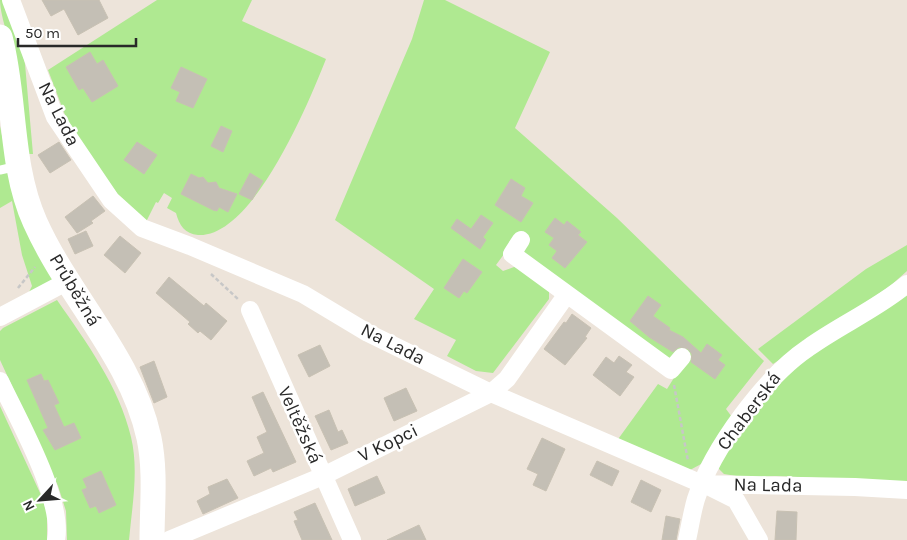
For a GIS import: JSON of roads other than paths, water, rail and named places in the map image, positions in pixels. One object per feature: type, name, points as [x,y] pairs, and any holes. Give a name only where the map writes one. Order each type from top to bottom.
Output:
[{"type":"street","name":"Na Lada","points":[[11,0],[55,117],[111,200],[142,228],[190,246],[303,294],[368,333],[491,393],[697,482],[854,486],[907,490]]},
{"type":"street","name":"Průběžná","points":[[0,37],[7,62],[13,104],[9,168],[35,222],[137,397],[149,438],[153,469],[152,540]]},
{"type":"street","points":[[512,253],[568,294],[677,363]]},
{"type":"street","points":[[0,317],[68,281]]},
{"type":"street","name":"Chaberská","points":[[687,540],[696,499],[697,482],[744,414],[784,365],[907,284]]},
{"type":"street","name":"V Kopci","points":[[169,540],[322,476],[491,393],[507,379],[568,294]]},
{"type":"street","name":"Veltěžská","points":[[250,310],[352,540]]},
{"type":"street","points":[[0,381],[47,485],[56,516],[56,540]]},
{"type":"street","points":[[697,482],[736,500],[759,540]]}]
